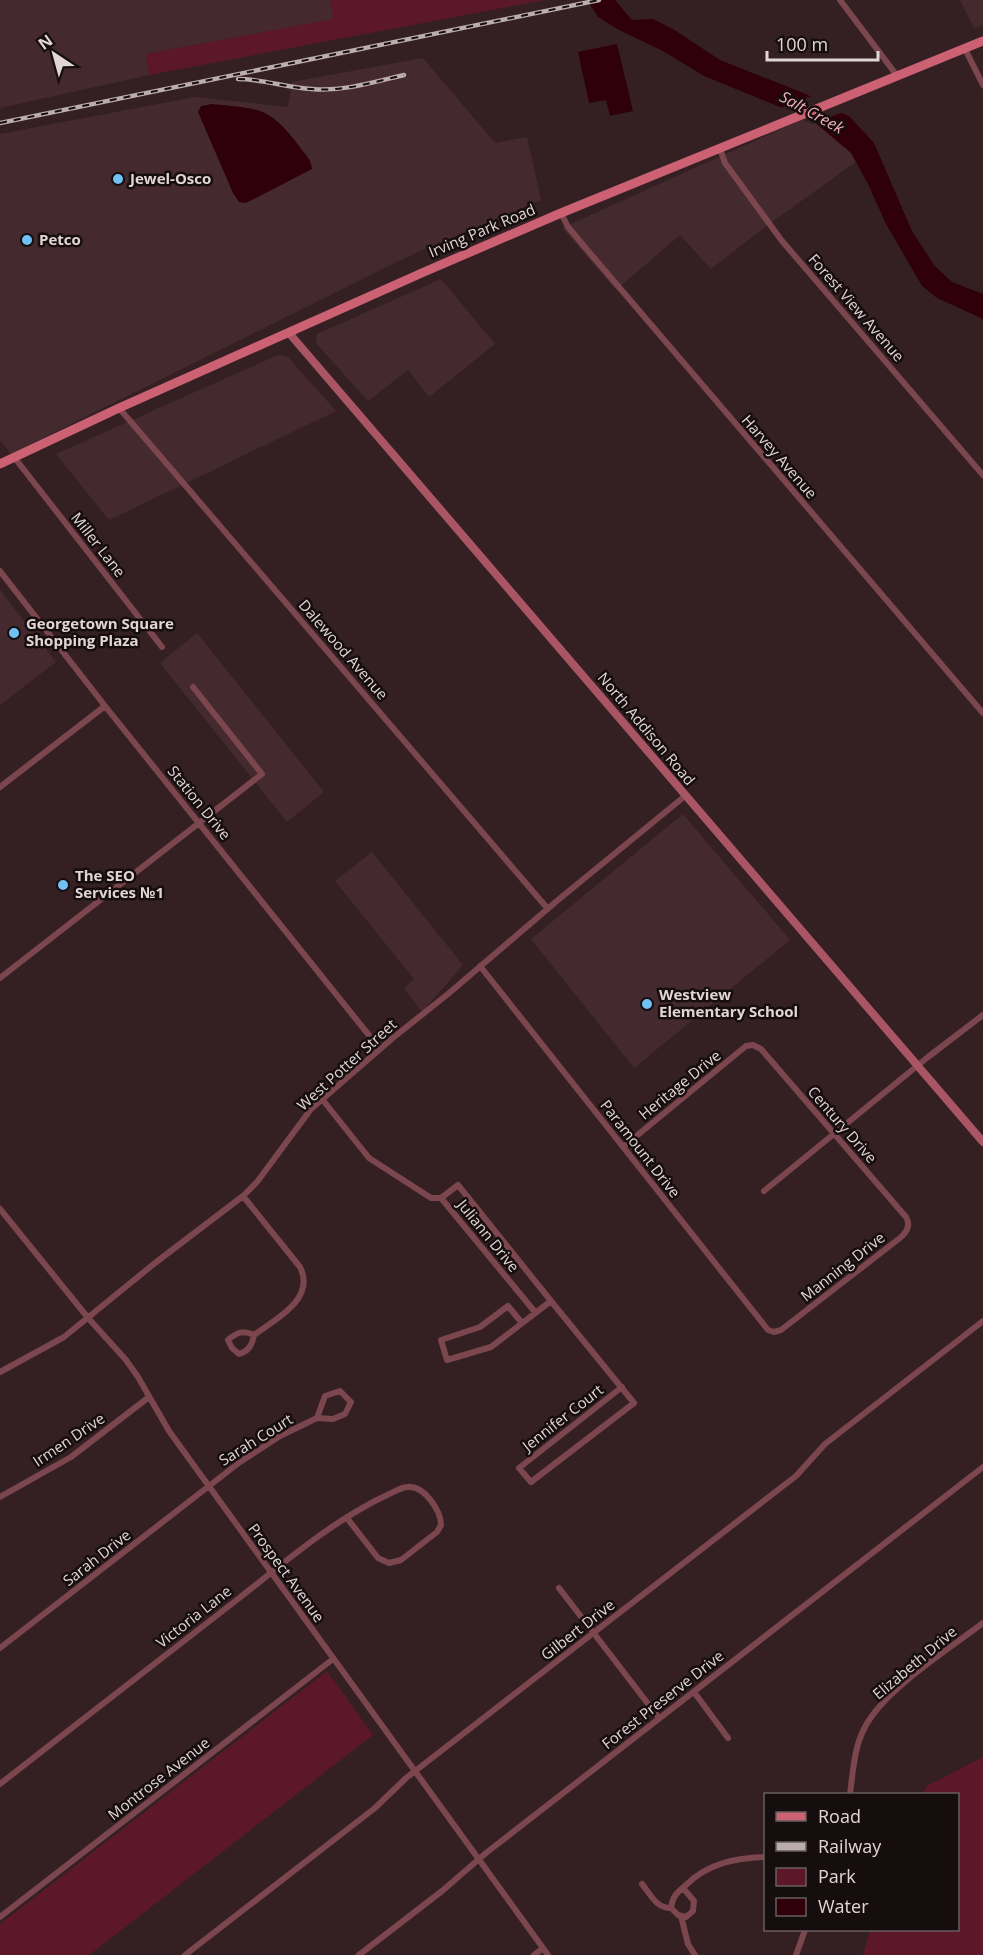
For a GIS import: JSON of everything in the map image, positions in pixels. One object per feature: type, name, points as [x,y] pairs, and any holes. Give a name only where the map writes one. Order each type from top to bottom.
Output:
[{"type":"main road","name":"Irving Park Road","points":[[0,464],[384,289],[561,213],[983,41]]},
{"type":"street","points":[[840,0],[898,77]]},
{"type":"street","points":[[965,49],[983,85]]},
{"type":"street","name":"Forest View Avenue","points":[[720,149],[725,163],[776,233],[983,476]]},
{"type":"street","name":"Harvey Avenue","points":[[561,213],[568,227],[983,713]]},
{"type":"street","name":"North Addison Road","points":[[289,333],[983,1142]]},
{"type":"street","name":"Dalewood Avenue","points":[[119,408],[548,909]]},
{"type":"street","name":"Miller Lane","points":[[14,457],[162,647]]},
{"type":"street","name":"Station Drive","points":[[0,572],[380,1049]]},
{"type":"street","points":[[0,978],[262,774],[193,687]]},
{"type":"street","points":[[0,787],[105,706]]},
{"type":"street","name":"West Potter Street","points":[[0,1372],[64,1337],[155,1263],[243,1196],[257,1182],[311,1109],[685,796]]},
{"type":"street","name":"Paramount Drive","points":[[480,966],[768,1330],[774,1332],[787,1325]]},
{"type":"street","points":[[765,1191],[983,1015]]},
{"type":"street","name":"Heritage Drive","points":[[623,1147],[746,1046],[753,1045]]},
{"type":"street","name":"Century Drive","points":[[753,1045],[761,1049],[906,1217],[909,1224]]},
{"type":"street","name":"Juliann Drive","points":[[322,1100],[369,1158],[431,1198],[441,1198],[535,1312]]},
{"type":"street","points":[[441,1198],[458,1185],[622,1387]]},
{"type":"street","points":[[243,1196],[300,1267],[304,1279],[303,1291],[299,1299],[255,1335]]},
{"type":"street","name":"Prospect Avenue","points":[[0,1209],[126,1360],[169,1431],[548,1955]]},
{"type":"street","name":"Manning Drive","points":[[787,1325],[905,1234],[909,1224]]},
{"type":"street","points":[[522,1323],[508,1306],[480,1327],[441,1340],[447,1360],[491,1347],[551,1302]]},
{"type":"street","name":"Gilbert Drive","points":[[185,1955],[375,1808],[415,1772],[796,1476],[825,1444],[983,1322]]},
{"type":"street","name":"Jennifer Court","points":[[622,1387],[634,1403],[531,1482],[519,1468],[622,1387]]},
{"type":"street","name":"Sarah Court","points":[[209,1485],[280,1436],[317,1418],[333,1419],[345,1414],[351,1402],[340,1391],[325,1396],[317,1418]]},
{"type":"street","name":"Irmen Drive","points":[[0,1497],[71,1457],[149,1397]]},
{"type":"street","name":"Forest Preserve Drive","points":[[359,1955],[442,1891],[478,1859],[983,1467]]},
{"type":"street","name":"Sarah Drive","points":[[0,1648],[209,1485]]},
{"type":"street","name":"Victoria Lane","points":[[0,1784],[271,1573],[346,1518],[404,1487],[413,1487],[424,1493],[437,1510],[441,1525],[437,1532],[401,1560],[389,1563],[378,1558],[346,1518]]},
{"type":"street","points":[[559,1588],[659,1718]]},
{"type":"street","name":"Elizabeth Drive","points":[[850,1793],[856,1748],[865,1726],[874,1713],[899,1687],[983,1623]]},
{"type":"street","name":"Montrose Avenue","points":[[0,1917],[333,1659]]},
{"type":"street","points":[[694,1692],[728,1738]]},
{"type":"street","points":[[671,1908],[672,1898],[683,1888],[693,1879],[722,1862],[764,1857]]},
{"type":"street","points":[[642,1884],[662,1908],[671,1908],[678,1915],[686,1917],[693,1911],[694,1901],[683,1888]]},
{"type":"street","points":[[681,1916],[688,1944],[695,1955]]},
{"type":"street","points":[[796,1955],[804,1931]]},
{"type":"street","points":[[534,1955],[543,1948]]},
{"type":"shaded area","points":[[0,0],[330,0],[334,19],[146,54],[149,75],[0,108]]},
{"type":"shaded area","points":[[960,0],[983,0],[983,25],[974,28]]},
{"type":"shaded area","points":[[423,58],[495,143],[527,137],[541,200],[413,254],[11,454],[0,440],[0,134],[195,97],[288,107],[292,82]]},
{"type":"shaded area","points":[[810,116],[864,156],[711,269],[680,235],[616,290],[562,228]]},
{"type":"shaded area","points":[[441,279],[495,344],[429,397],[408,370],[368,401],[316,343],[317,334]]},
{"type":"shaded area","points":[[278,355],[288,357],[336,411],[109,520],[56,454]]},
{"type":"shaded area","name":"Georgetown Square Shopping Plaza","points":[[0,590],[56,662],[0,705]]},
{"type":"shaded area","points":[[197,633],[324,792],[287,822],[160,663]]},
{"type":"shaded area","name":"Westview Elementary School","points":[[683,814],[790,940],[634,1068],[531,939]]},
{"type":"shaded area","points":[[372,852],[463,965],[422,1012],[404,988],[414,979],[335,881]]},
{"type":"green space","points":[[330,0],[544,0],[149,75],[146,54],[333,19]]},
{"type":"green space","points":[[327,1671],[373,1735],[89,1955],[0,1955],[0,1924]]},
{"type":"green space","points":[[983,1757],[983,1955],[863,1955],[870,1931],[959,1931],[959,1793],[923,1793],[927,1786]]},
{"type":"water","name":"Salt Creek","points":[[587,0],[615,0],[632,20],[653,19],[673,29],[720,60],[806,94],[850,117],[874,143],[912,231],[934,265],[952,282],[983,294],[983,319],[937,298],[922,286],[886,224],[851,153],[812,120],[704,76],[663,51],[598,17]]},
{"type":"water","points":[[617,44],[633,111],[610,116],[606,100],[589,103],[578,52]]},
{"type":"water","points":[[212,104],[252,109],[271,116],[289,133],[309,159],[312,169],[246,203],[239,202],[198,112],[201,106]]},
{"type":"pier","points":[[814,95],[846,111],[812,124],[778,109]]},
{"type":"railway","points":[[0,123],[599,0]]},
{"type":"railway","points":[[238,79],[323,90],[358,86],[404,75]]},
{"type":"place","name":"Jewel-Osco","points":[[118,179]]},
{"type":"place","name":"Petco","points":[[27,240]]},
{"type":"place","name":"Georgetown Square Shopping Plaza","points":[[14,633]]},
{"type":"place","name":"The SEO Services №1","points":[[63,885]]},
{"type":"place","name":"Westview Elementary School","points":[[647,1004]]}]
